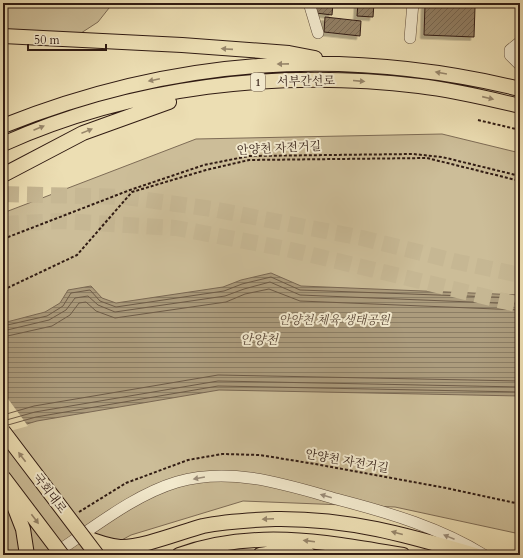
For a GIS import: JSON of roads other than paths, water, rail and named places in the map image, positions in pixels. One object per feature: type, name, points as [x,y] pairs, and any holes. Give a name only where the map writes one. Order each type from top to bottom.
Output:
[{"type":"main road","points":[[3,36],[182,45],[289,53],[349,64]]},
{"type":"main road","name":"서부간선로","points":[[3,126],[41,111],[110,89],[187,73],[261,64],[349,64],[417,69],[487,81],[520,89]]},
{"type":"main road","name":"서부간선로","points":[[3,144],[44,126],[117,104],[195,88],[246,83],[349,80],[412,85],[484,97],[520,106]]},
{"type":"main road","points":[[3,175],[83,132],[160,104],[246,83]]},
{"type":"main road","name":"국회대로","points":[[3,431],[97,555]]},
{"type":"main road","points":[[3,477],[23,529],[27,555]]},
{"type":"main road","points":[[3,477],[62,555]]},
{"type":"main road","points":[[82,536],[95,542],[121,547],[134,545],[204,526],[238,521],[297,520],[349,523],[395,532],[475,555]]},
{"type":"main road","points":[[179,555],[231,542],[281,539],[403,555]]},
{"type":"main road","points":[[260,555],[280,552],[310,555]]},
{"type":"street","points":[[309,3],[318,33]]},
{"type":"street","points":[[410,38],[413,3]]},
{"type":"street","points":[[520,42],[510,50],[510,55],[520,65]]},
{"type":"street","points":[[52,555],[146,494],[178,482],[213,476],[268,480],[386,512],[465,543],[484,555]]},
{"type":"water","name":"안양천","points":[[271,273],[301,286],[520,295],[520,396],[219,390],[37,421],[3,431],[3,323],[45,312],[60,303],[68,290],[91,286],[102,298],[116,303],[223,287],[241,280]]},
{"type":"tunnel","points":[[3,194],[126,197],[212,209],[362,238],[458,262],[520,275]]},
{"type":"tunnel","points":[[3,224],[61,221],[176,228],[287,249],[520,305]]},
{"type":"park label","name":"안양천 체육 생태공원","points":[[334,320]]}]
